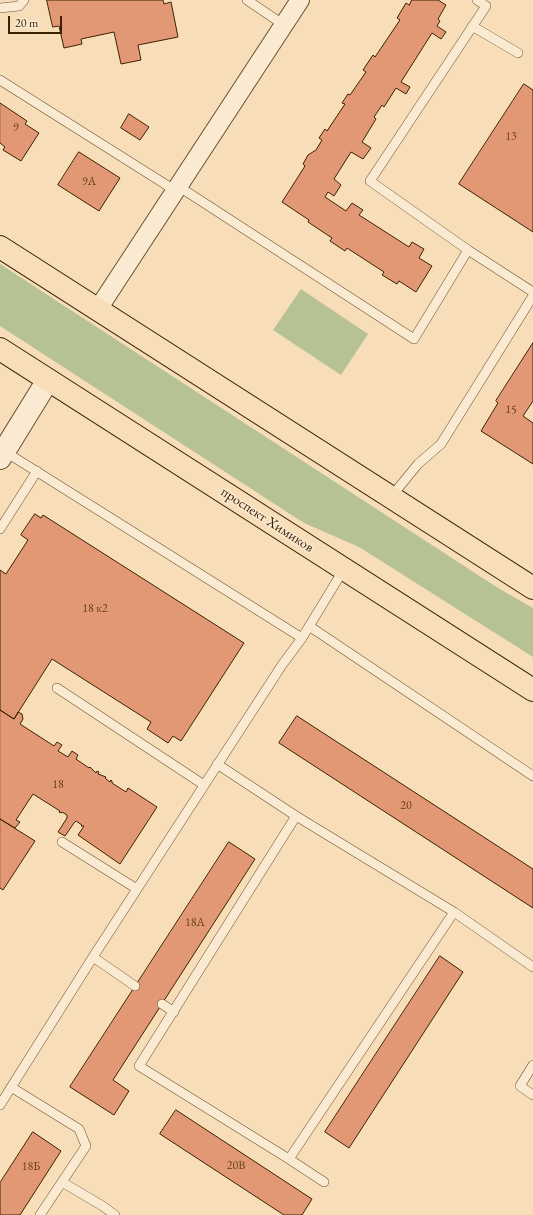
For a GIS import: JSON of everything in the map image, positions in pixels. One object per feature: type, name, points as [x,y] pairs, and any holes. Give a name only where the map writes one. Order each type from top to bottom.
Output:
[{"type":"main road","points":[[0,247],[533,588]]},
{"type":"main road","name":"проспект Химиков","points":[[0,349],[533,690]]},
{"type":"street","points":[[98,309],[300,0]]},
{"type":"street","points":[[2,454],[48,380]]},
{"type":"lane","points":[[0,8],[19,6],[24,0]]},
{"type":"lane","points":[[247,0],[284,25]]},
{"type":"lane","points":[[478,0],[486,6],[370,181],[468,250],[533,292]]},
{"type":"lane","points":[[472,26],[518,53]]},
{"type":"lane","points":[[0,80],[177,188],[414,339],[468,250]]},
{"type":"lane","points":[[391,497],[418,464],[441,444],[533,296]]},
{"type":"lane","points":[[2,454],[37,471],[302,638]]},
{"type":"lane","points":[[0,529],[37,471]]},
{"type":"lane","points":[[0,1105],[217,764],[282,665],[310,626],[344,569]]},
{"type":"lane","points":[[310,626],[533,776]]},
{"type":"lane","points":[[57,688],[204,785]]},
{"type":"lane","points":[[217,764],[296,816],[454,912],[533,967]]},
{"type":"lane","points":[[296,816],[139,1066],[324,1182]]},
{"type":"lane","points":[[62,842],[137,890]]},
{"type":"lane","points":[[289,1159],[454,912]]},
{"type":"lane","points":[[93,957],[135,986]]},
{"type":"lane","points":[[162,1004],[174,1012]]},
{"type":"lane","points":[[533,1065],[520,1086],[533,1095]]},
{"type":"lane","points":[[11,1088],[79,1129],[86,1146],[40,1215]]},
{"type":"lane","points":[[62,1182],[115,1215]]},
{"type":"green space","points":[[0,264],[498,588],[533,608],[533,657],[359,547],[304,523],[0,326]]},
{"type":"green space","points":[[301,289],[368,334],[341,375],[273,330]]},
{"type":"building","points":[[47,0],[163,0],[164,4],[171,2],[178,37],[138,45],[141,60],[121,64],[114,32],[81,39],[82,44],[64,48],[59,26],[53,27]]},
{"type":"building","points":[[412,0],[438,0],[446,5],[438,19],[440,21],[437,26],[446,32],[441,39],[432,33],[401,82],[410,87],[406,94],[396,88],[384,107],[382,105],[374,117],[376,119],[362,142],[371,148],[363,159],[351,152],[334,179],[341,185],[334,196],[328,192],[325,197],[346,211],[352,203],[363,210],[359,215],[409,247],[412,242],[424,249],[419,258],[432,266],[416,292],[399,281],[397,284],[382,275],[384,272],[347,248],[345,251],[330,241],[332,238],[282,202],[305,166],[303,164],[308,155],[316,150],[322,140],[319,138],[325,129],[327,131],[345,104],[342,103],[348,94],[350,95],[366,72],[363,70],[373,55],[375,57],[400,20],[397,18],[406,3],[409,5]]},
{"type":"building","points":[[524,84],[533,90],[533,232],[459,184]]},
{"type":"building","points":[[0,103],[27,121],[25,124],[39,133],[21,161],[3,150],[5,147],[0,143]]},
{"type":"building","points":[[129,114],[149,127],[140,140],[121,128]]},
{"type":"building","points":[[79,152],[120,178],[99,211],[58,185]]},
{"type":"building","points":[[533,343],[533,401],[523,416],[533,423],[533,464],[481,431],[498,403],[496,401]]},
{"type":"building","points":[[35,514],[41,518],[43,515],[244,643],[181,741],[173,736],[168,743],[147,729],[151,722],[52,659],[14,719],[0,710],[0,570],[6,574],[28,540],[21,535]]},
{"type":"building","points":[[0,710],[14,719],[18,712],[22,714],[23,719],[20,724],[54,746],[57,742],[62,745],[58,751],[68,757],[72,751],[78,755],[76,759],[89,768],[90,767],[96,773],[97,771],[99,772],[98,774],[106,777],[105,778],[110,782],[111,780],[112,783],[126,792],[128,788],[157,807],[120,864],[78,835],[84,826],[81,826],[82,825],[76,821],[65,836],[58,832],[67,818],[67,815],[59,812],[60,811],[33,794],[16,820],[20,822],[15,828],[0,819]]},
{"type":"building","points":[[297,716],[533,869],[533,908],[279,743]]},
{"type":"building","points":[[0,819],[35,841],[3,890],[0,888]]},
{"type":"building","points":[[229,842],[255,859],[113,1080],[129,1091],[114,1115],[70,1087]]},
{"type":"building","points":[[440,956],[463,972],[349,1148],[325,1132]]},
{"type":"building","points":[[176,1110],[312,1199],[302,1215],[284,1215],[160,1134]]},
{"type":"building","points":[[33,1132],[61,1151],[20,1215],[0,1215],[0,1183]]}]
